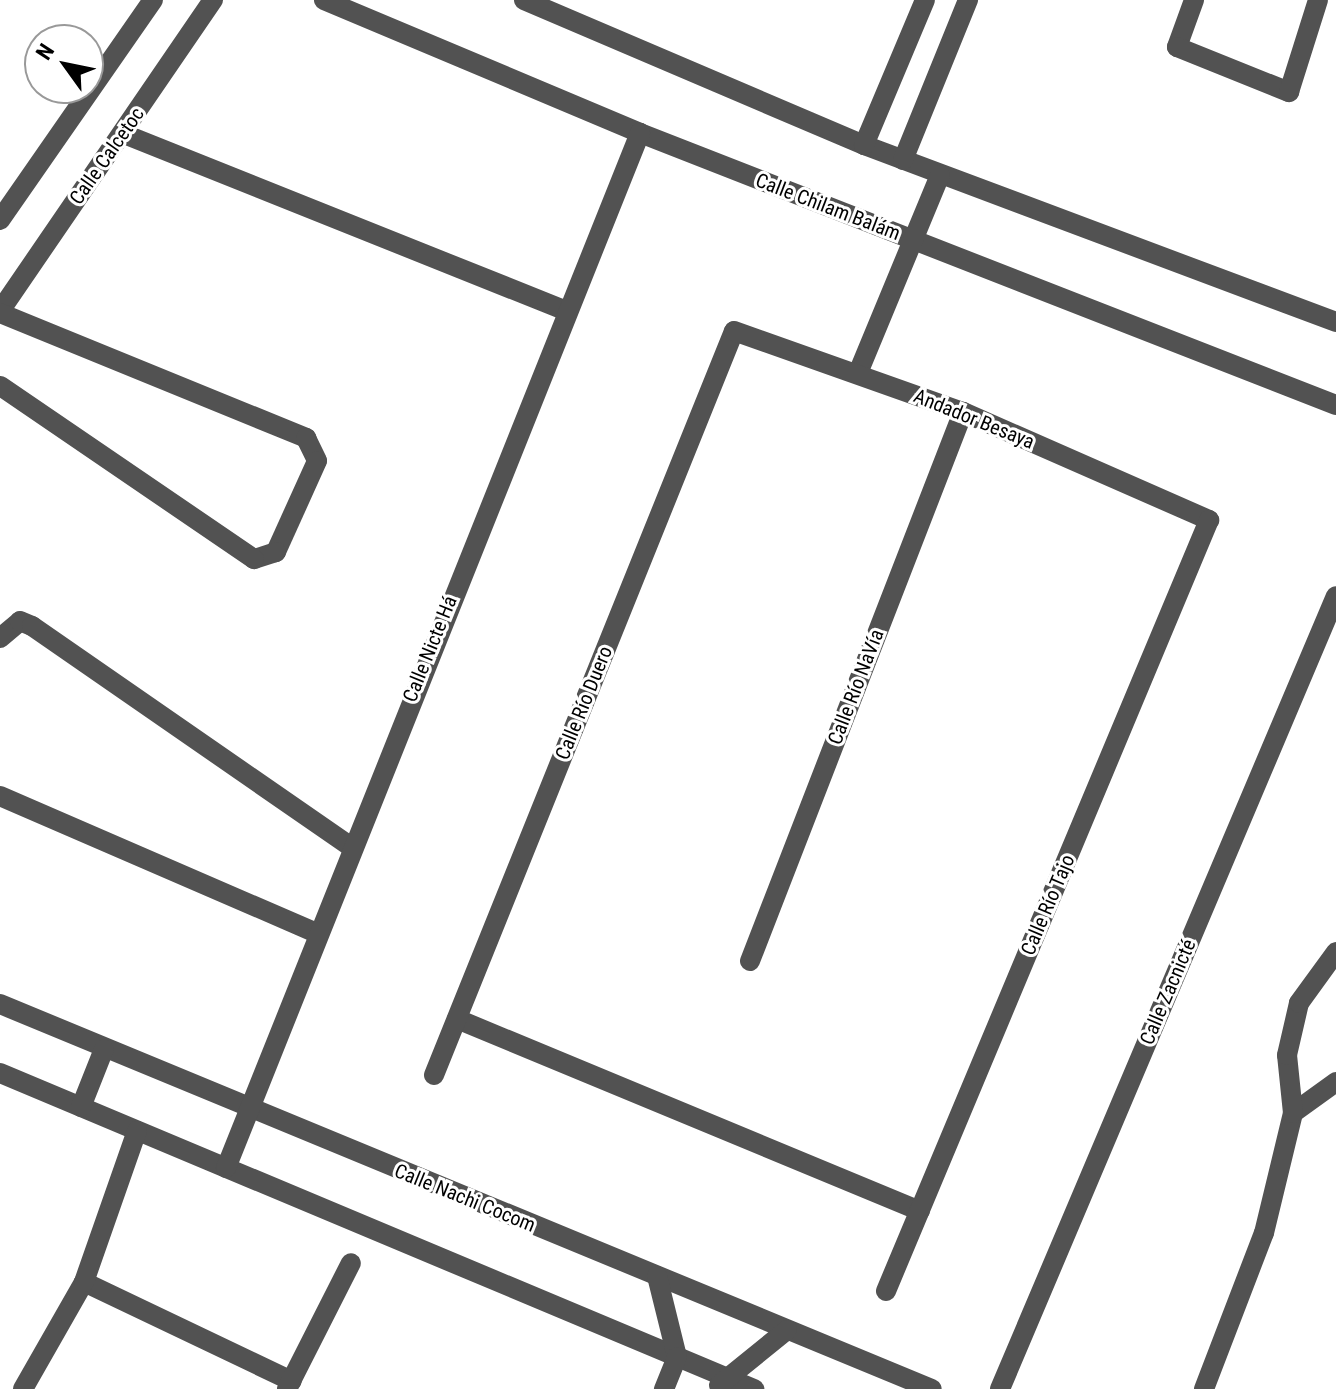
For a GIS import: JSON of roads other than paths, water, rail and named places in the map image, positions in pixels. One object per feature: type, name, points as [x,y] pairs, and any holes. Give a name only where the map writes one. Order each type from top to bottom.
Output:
[{"type":"street","points":[[0,220],[153,0]]},
{"type":"street","name":"Calle Calcetoc","points":[[0,312],[213,0]]},
{"type":"street","name":"Calle Chilam Balám","points":[[324,0],[640,133],[1336,405]]},
{"type":"street","points":[[524,0],[864,145],[1336,322]]},
{"type":"street","points":[[864,145],[925,0]]},
{"type":"street","points":[[903,160],[968,0]]},
{"type":"street","points":[[1194,0],[1177,47],[1289,92],[1318,0]]},
{"type":"street","name":"Calle Nicte Há","points":[[226,1168],[315,932],[640,133]]},
{"type":"street","points":[[124,134],[568,312]]},
{"type":"street","points":[[858,373],[940,175]]},
{"type":"street","points":[[0,312],[306,438],[317,461],[276,552],[254,559],[0,386]]},
{"type":"street","name":"Andador Besaya","points":[[734,331],[963,412],[1209,520]]},
{"type":"street","name":"Calle Río Duero","points":[[434,1075],[734,331]]},
{"type":"street","name":"Calle Río NaVía","points":[[750,961],[963,412]]},
{"type":"street","name":"Calle Río Tajo","points":[[886,1291],[1209,520]]},
{"type":"street","name":"Calle Zacnicté","points":[[1000,1389],[1336,596]]},
{"type":"street","points":[[0,638],[20,621],[32,626],[350,846]]},
{"type":"street","points":[[0,796],[315,932]]},
{"type":"street","points":[[1204,1389],[1249,1287],[1293,1113],[1287,1055],[1299,1003],[1336,952]]},
{"type":"street","name":"Calle Nachi Cocom","points":[[0,1004],[248,1110],[932,1389]]},
{"type":"street","points":[[457,1019],[920,1211]]},
{"type":"street","points":[[81,1107],[104,1049]]},
{"type":"street","points":[[0,1073],[677,1357],[721,1383],[754,1389]]},
{"type":"street","points":[[1293,1113],[1336,1082]]},
{"type":"street","points":[[23,1389],[84,1282],[137,1131]]},
{"type":"street","points":[[84,1282],[289,1385],[351,1263]]},
{"type":"street","points":[[657,1276],[677,1357],[664,1389]]},
{"type":"street","points":[[721,1383],[787,1330]]}]
